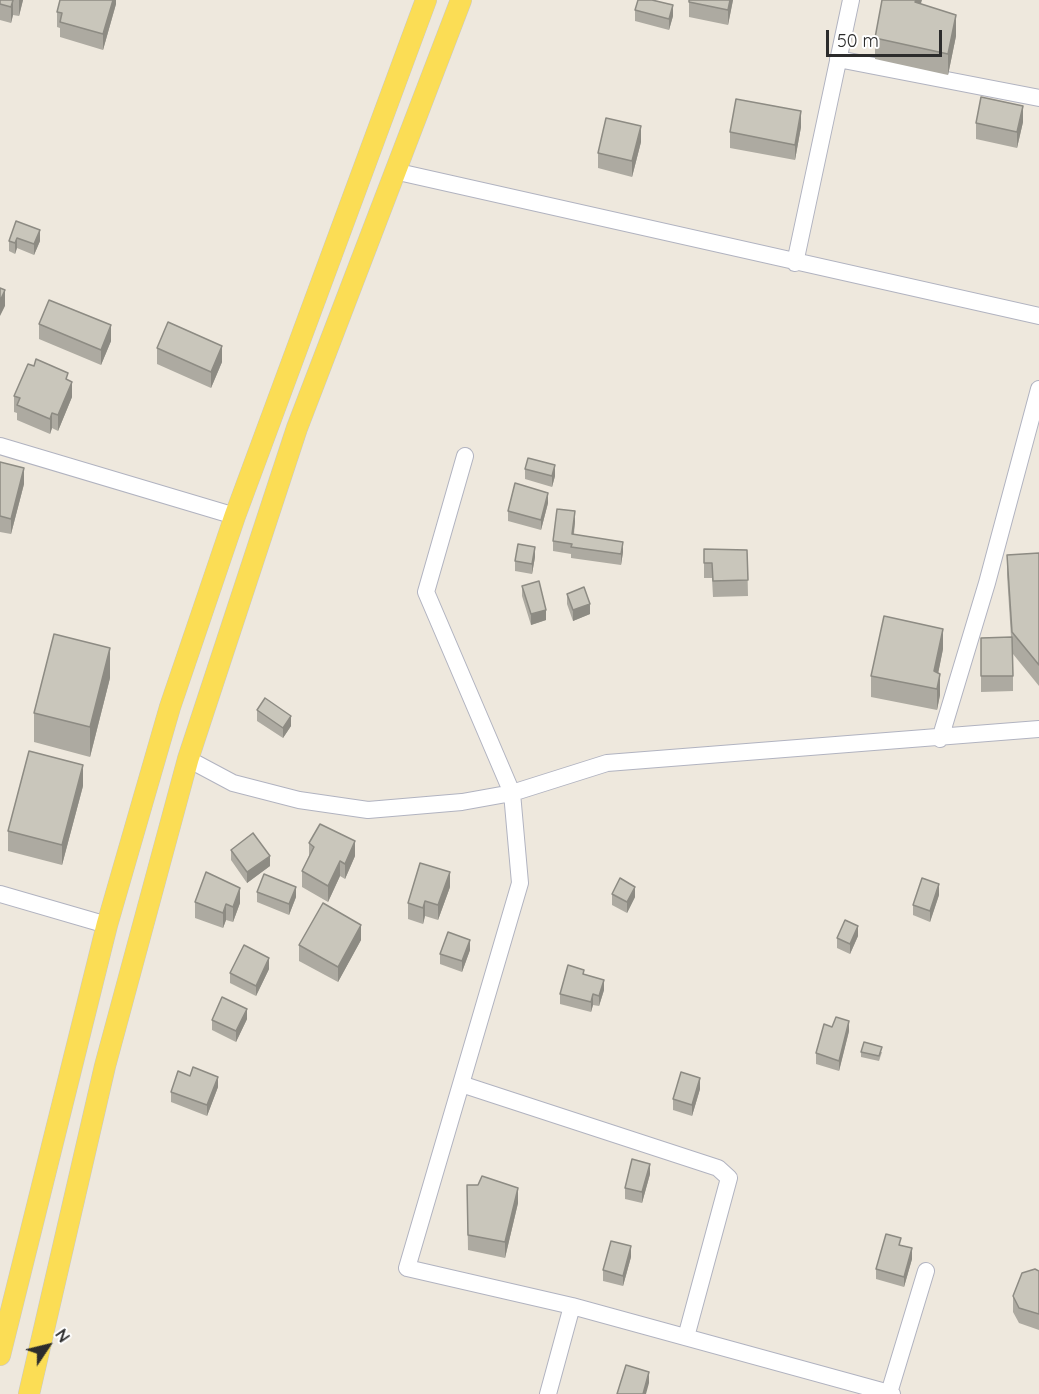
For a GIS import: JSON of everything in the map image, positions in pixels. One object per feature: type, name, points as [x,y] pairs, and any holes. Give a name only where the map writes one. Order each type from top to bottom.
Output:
[{"type":"main road","points":[[0,1355],[107,925],[170,707],[235,516],[426,0]]},
{"type":"main road","points":[[29,1394],[105,1066],[188,759],[297,428],[461,0]]},
{"type":"street","points":[[795,263],[851,0]]},
{"type":"street","points":[[838,59],[1039,98]]},
{"type":"street","points":[[394,171],[795,263],[1039,316]]},
{"type":"street","points":[[940,739],[987,584],[1039,389]]},
{"type":"street","points":[[0,446],[235,516]]},
{"type":"street","points":[[465,456],[426,592],[512,793],[520,883],[407,1268],[572,1306],[890,1393],[926,1271]]},
{"type":"street","points":[[188,759],[233,783],[299,800],[368,810],[462,802],[512,793],[607,764],[672,756],[940,739],[1039,729]]},
{"type":"street","points":[[0,894],[107,925]]},
{"type":"street","points":[[461,1084],[718,1168],[729,1178],[686,1337]]},
{"type":"street","points":[[548,1394],[572,1306]]},
{"type":"building","points":[[0,0],[13,0],[11,7],[0,4]]},
{"type":"building","points":[[60,0],[113,0],[103,34],[60,22],[62,13],[57,12]]},
{"type":"building","points":[[638,0],[652,0],[673,5],[669,19],[635,10]]},
{"type":"building","points":[[689,0],[730,0],[728,10],[689,2]]},
{"type":"building","points":[[882,0],[916,0],[915,2],[956,15],[948,54],[875,38]]},
{"type":"building","points":[[981,97],[1023,106],[1017,132],[976,123]]},
{"type":"building","points":[[736,99],[801,111],[795,145],[730,132]]},
{"type":"building","points":[[606,118],[641,126],[632,161],[598,153]]},
{"type":"building","points":[[16,221],[40,230],[34,244],[17,238],[15,243],[9,241]]},
{"type":"building","points":[[0,288],[5,290],[0,301]]},
{"type":"building","points":[[49,300],[111,325],[101,350],[39,324]]},
{"type":"building","points":[[168,322],[222,346],[211,372],[157,348]]},
{"type":"building","points":[[36,359],[68,373],[66,379],[72,382],[58,415],[52,413],[50,419],[17,405],[20,398],[14,396],[28,364],[34,366]]},
{"type":"building","points":[[528,458],[555,465],[552,476],[525,469]]},
{"type":"building","points":[[0,462],[24,468],[11,519],[0,516]]},
{"type":"building","points":[[515,483],[548,493],[541,520],[508,511]]},
{"type":"building","points":[[557,509],[575,511],[572,534],[623,542],[621,554],[571,547],[572,544],[553,541]]},
{"type":"building","points":[[518,544],[535,547],[532,564],[515,561]]},
{"type":"building","points":[[704,549],[747,550],[748,580],[713,581],[712,563],[704,563]]},
{"type":"building","points":[[1039,553],[1039,665],[1012,632],[1007,555]]},
{"type":"building","points":[[539,581],[546,610],[531,614],[522,586]]},
{"type":"building","points":[[584,587],[590,604],[573,610],[567,594]]},
{"type":"building","points":[[884,616],[943,629],[934,671],[940,674],[937,689],[871,676]]},
{"type":"building","points":[[54,634],[110,648],[90,727],[34,713]]},
{"type":"building","points":[[1012,637],[1013,676],[981,676],[981,638]]},
{"type":"building","points":[[265,698],[291,716],[283,728],[257,710]]},
{"type":"building","points":[[29,751],[83,765],[62,845],[8,831]]},
{"type":"building","points":[[320,824],[355,841],[345,864],[340,861],[328,886],[302,871],[314,847],[309,843]]},
{"type":"building","points":[[253,833],[270,856],[247,872],[231,850]]},
{"type":"building","points":[[420,863],[450,872],[438,905],[425,901],[423,908],[408,903]]},
{"type":"building","points":[[206,872],[240,888],[233,907],[226,904],[223,913],[195,902]]},
{"type":"building","points":[[264,874],[296,887],[289,904],[257,892]]},
{"type":"building","points":[[620,878],[635,887],[627,902],[612,894]]},
{"type":"building","points":[[922,878],[939,884],[930,911],[913,905]]},
{"type":"building","points":[[323,903],[361,925],[338,967],[299,945]]},
{"type":"building","points":[[845,920],[858,926],[850,944],[837,938]]},
{"type":"building","points":[[448,932],[470,940],[462,961],[440,954]]},
{"type":"building","points":[[244,945],[269,958],[256,986],[230,973]]},
{"type":"building","points":[[568,965],[584,970],[583,974],[604,980],[599,996],[593,994],[591,1002],[560,994]]},
{"type":"building","points":[[222,997],[247,1009],[236,1031],[212,1020]]},
{"type":"building","points":[[836,1017],[849,1021],[839,1061],[816,1053],[824,1024],[832,1027]]},
{"type":"building","points":[[864,1042],[882,1047],[879,1056],[861,1052]]},
{"type":"building","points":[[193,1067],[218,1077],[207,1105],[171,1092],[178,1071],[190,1076]]},
{"type":"building","points":[[681,1072],[700,1078],[692,1105],[673,1099]]},
{"type":"building","points":[[632,1159],[650,1164],[642,1192],[625,1188]]},
{"type":"building","points":[[482,1176],[518,1188],[505,1242],[468,1235],[467,1185],[478,1185]]},
{"type":"building","points":[[886,1234],[901,1238],[899,1245],[912,1248],[904,1277],[876,1269]]},
{"type":"building","points":[[611,1241],[631,1246],[623,1276],[603,1270]]},
{"type":"building","points":[[1035,1269],[1039,1271],[1039,1314],[1019,1308],[1013,1296],[1022,1273]]},
{"type":"building","points":[[626,1365],[649,1372],[643,1394],[617,1394]]}]
